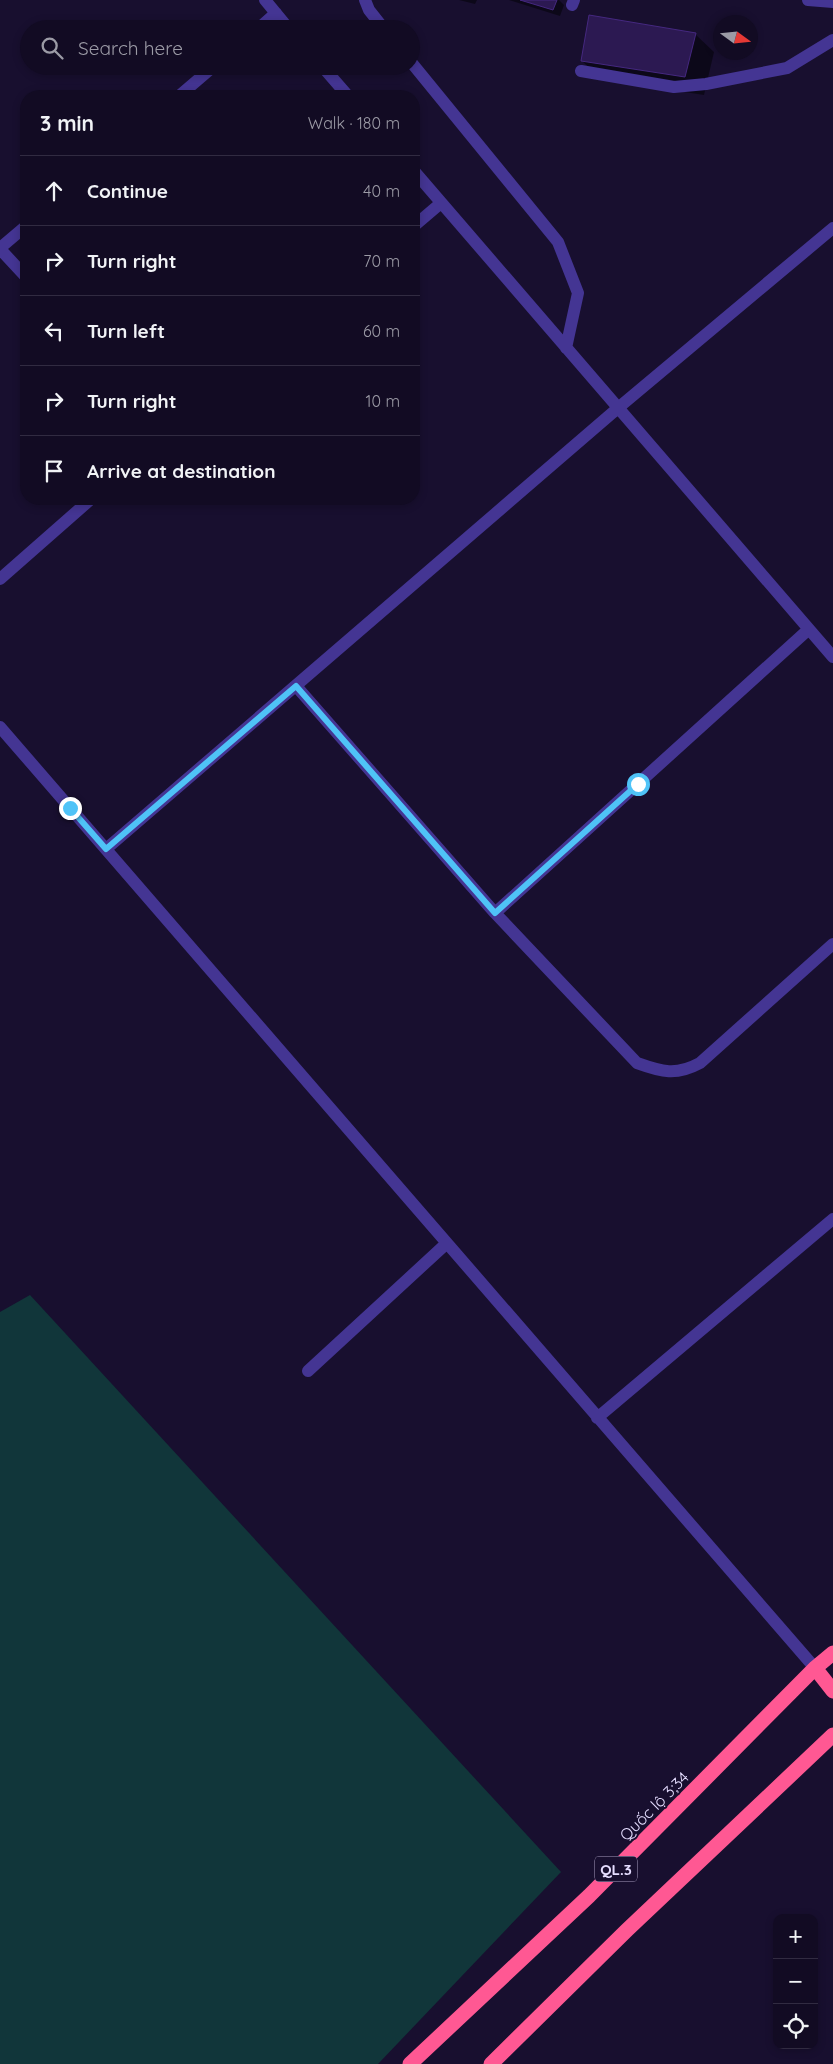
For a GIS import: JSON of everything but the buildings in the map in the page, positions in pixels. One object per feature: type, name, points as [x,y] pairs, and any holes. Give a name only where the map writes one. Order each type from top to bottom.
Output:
[{"type":"highway","name":"Quốc lộ 3;34","points":[[410,2064],[589,1896],[815,1668],[833,1653]]},
{"type":"highway","points":[[815,1668],[833,1691]]},
{"type":"highway","points":[[491,2064],[627,1930],[833,1735]]},
{"type":"street","points":[[265,0],[281,20]]},
{"type":"street","points":[[365,0],[369,10],[377,20]]},
{"type":"street","points":[[808,0],[833,2]]},
{"type":"street","points":[[269,20],[276,14]]},
{"type":"street","points":[[581,71],[674,87],[706,84],[787,68],[833,40]]},
{"type":"street","points":[[420,73],[558,242],[578,293],[566,348]]},
{"type":"street","points":[[185,90],[203,75]]},
{"type":"street","points":[[330,75],[343,90]]},
{"type":"street","points":[[420,178],[833,658]]},
{"type":"street","points":[[420,221],[441,203]]},
{"type":"street","points":[[106,849],[618,408],[833,228]]},
{"type":"street","points":[[20,231],[0,248],[20,270]]},
{"type":"street","points":[[0,578],[84,505]]},
{"type":"street","points":[[495,913],[809,629]]},
{"type":"street","points":[[296,686],[495,913],[638,1063],[656,1070],[670,1071],[686,1071],[700,1063],[833,944]]},
{"type":"street","points":[[0,727],[815,1668]]},
{"type":"street","points":[[597,1418],[833,1219]]},
{"type":"street","points":[[308,1371],[447,1243]]},
{"type":"green space","points":[[30,1295],[561,1872],[378,2064],[0,2064],[0,1312]]},
{"type":"route","points":[[70,808],[106,849],[296,686],[495,913],[638,784]]}]
